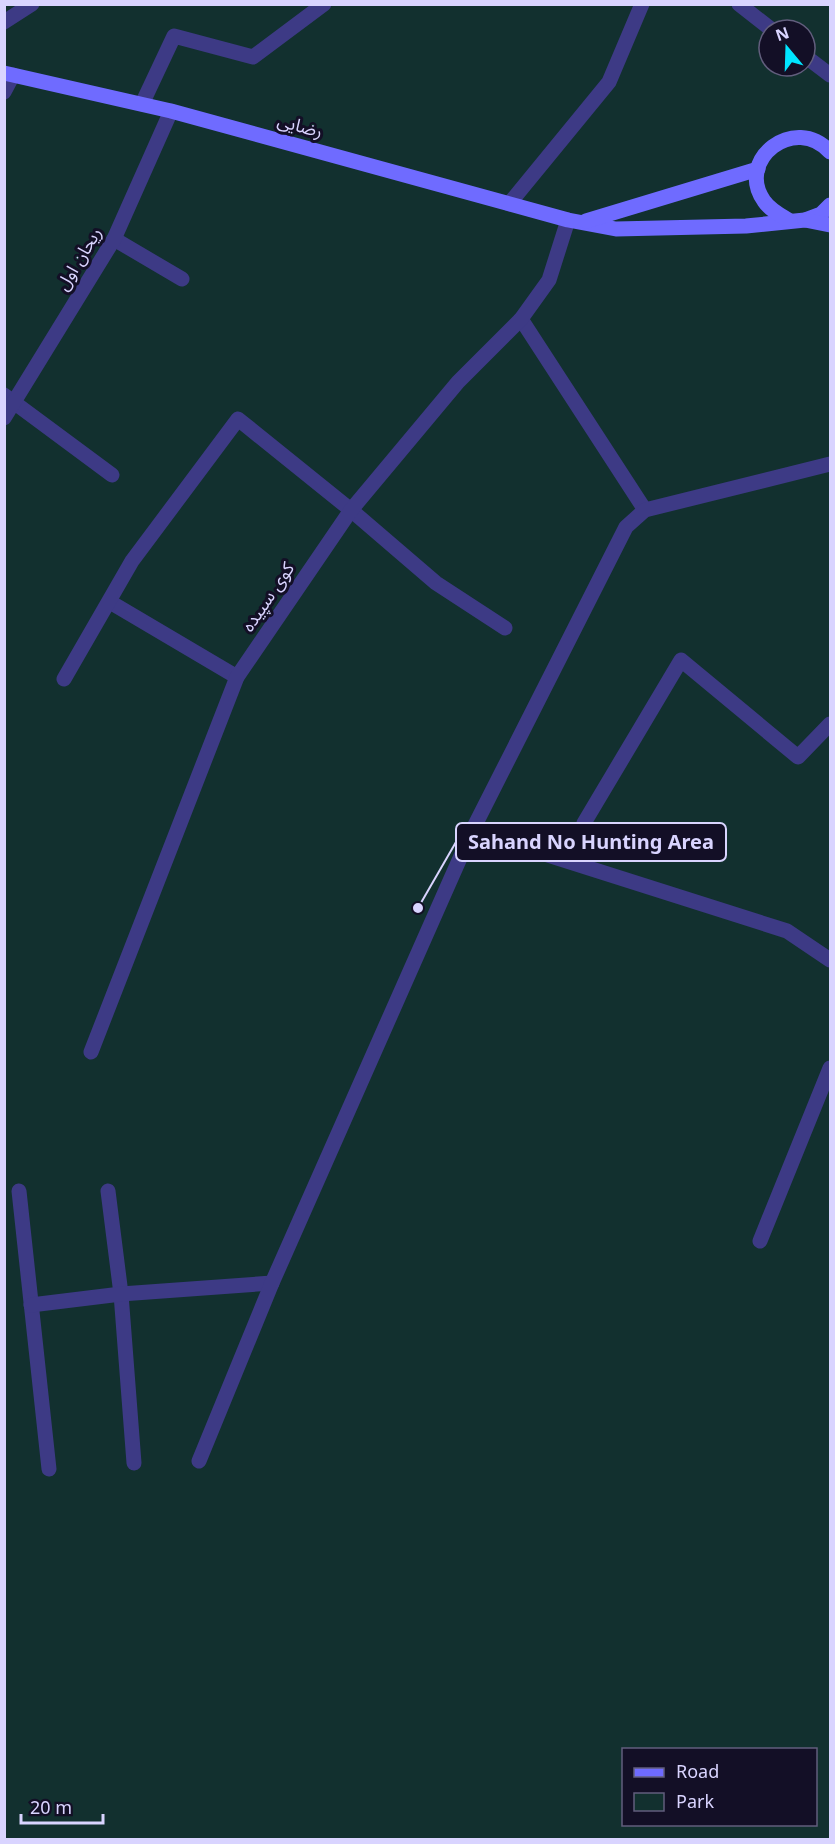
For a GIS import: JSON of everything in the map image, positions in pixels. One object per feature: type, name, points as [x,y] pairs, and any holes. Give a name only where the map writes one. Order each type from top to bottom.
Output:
[{"type":"main road","name":"رضایی","points":[[9,74],[171,111],[568,220],[616,229],[680,229],[805,220]]},
{"type":"main road","points":[[790,221],[763,200],[757,185],[758,169],[765,154],[777,142],[792,137],[809,137],[828,144]]},
{"type":"main road","points":[[584,222],[758,169]]},
{"type":"main road","points":[[805,220],[821,214],[831,205]]},
{"type":"main road","points":[[805,220],[831,225]]},
{"type":"street","points":[[4,22],[32,4]]},
{"type":"street","points":[[142,104],[174,36],[253,57],[324,4]]},
{"type":"street","points":[[509,204],[609,82],[642,4]]},
{"type":"street","points":[[739,4],[757,18]]},
{"type":"street","points":[[817,65],[831,75]]},
{"type":"street","points":[[4,92],[9,74]]},
{"type":"street","name":"ریحان اول","points":[[4,418],[9,399],[114,239],[171,111]]},
{"type":"street","name":"کوی سپیده","points":[[91,1052],[237,677],[351,510],[458,382],[521,319],[549,280],[568,220]]},
{"type":"street","points":[[114,239],[182,279]]},
{"type":"street","points":[[521,319],[645,510]]},
{"type":"street","points":[[9,399],[112,475]]},
{"type":"street","points":[[64,680],[132,561],[238,419],[351,510],[436,583],[505,628]]},
{"type":"street","points":[[199,1461],[272,1282],[472,831],[626,527],[645,510],[831,464]]},
{"type":"street","points":[[110,602],[237,677]]},
{"type":"street","points":[[584,823],[681,660],[798,757],[831,724]]},
{"type":"street","points":[[472,831],[787,931],[831,960]]},
{"type":"street","points":[[760,1241],[831,1068]]},
{"type":"street","points":[[19,1191],[49,1469]]},
{"type":"street","points":[[108,1191],[121,1294],[134,1463]]},
{"type":"street","points":[[31,1305],[121,1294],[272,1282]]},
{"type":"green space","points":[[5,5],[830,5],[830,1839],[5,1840]]},
{"type":"place","name":"Sahand No Hunting Area","points":[[418,908]]}]
